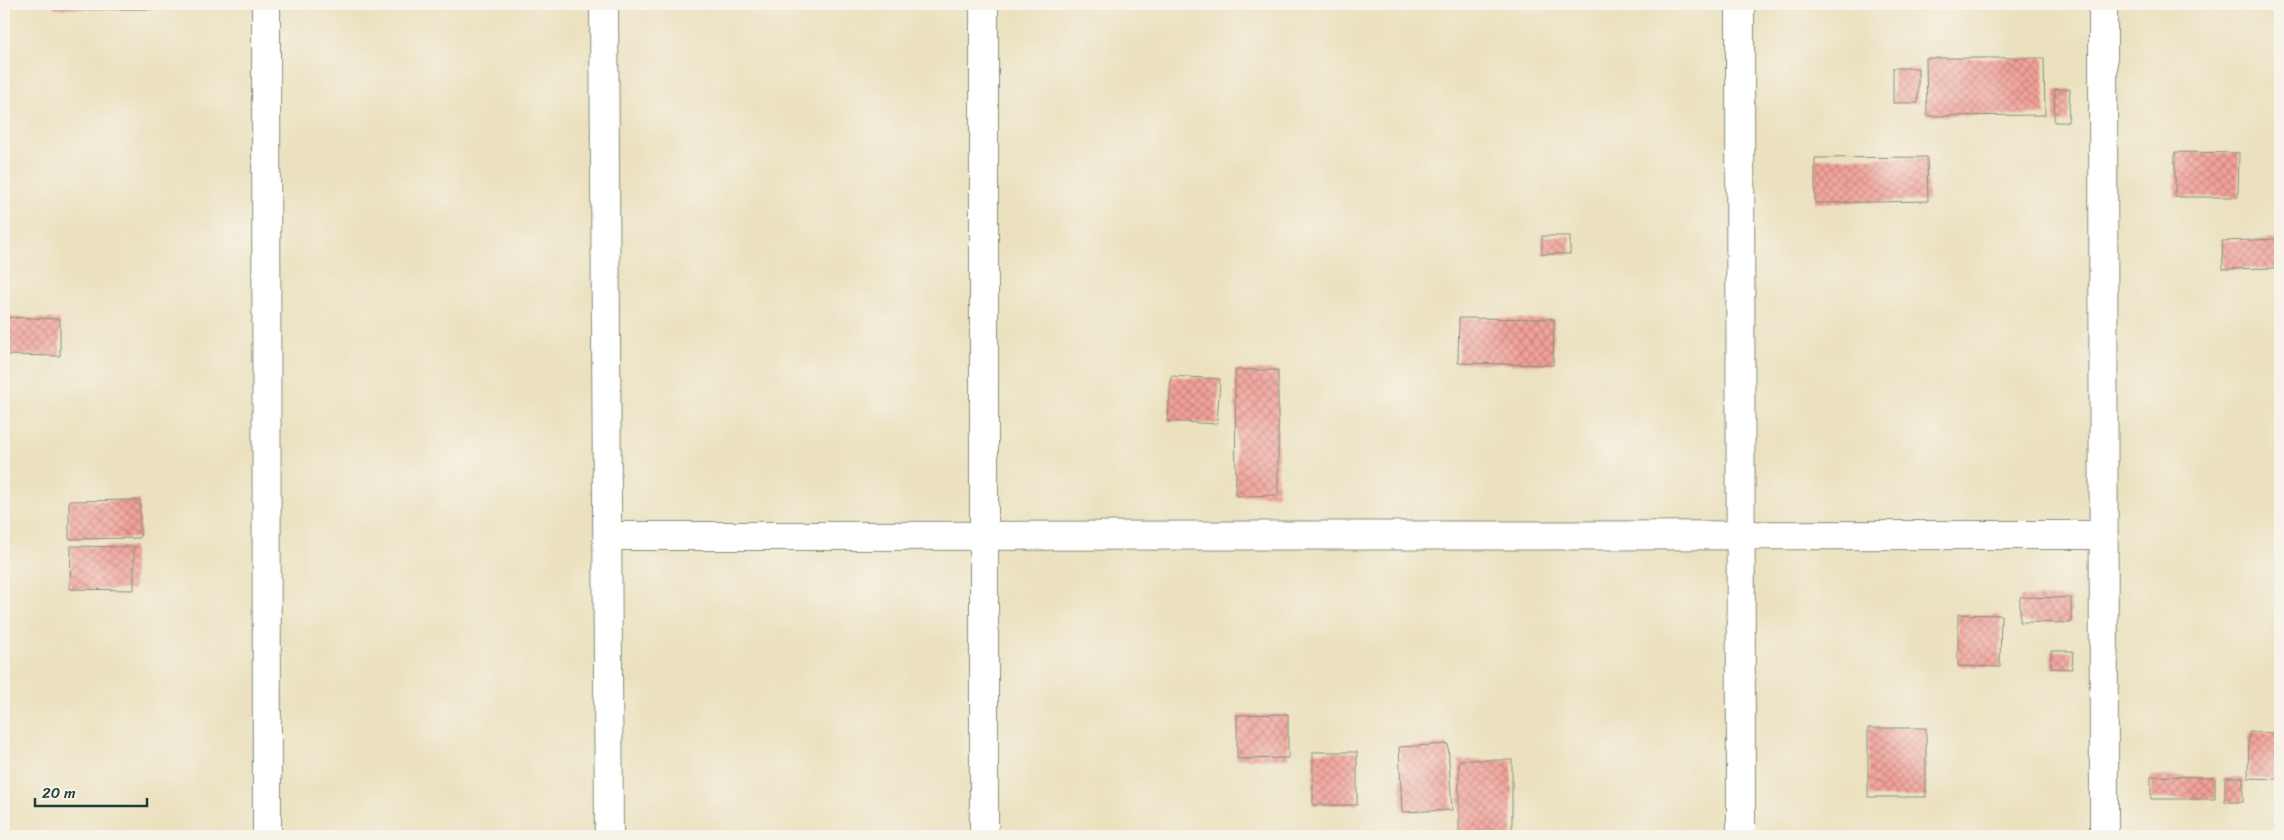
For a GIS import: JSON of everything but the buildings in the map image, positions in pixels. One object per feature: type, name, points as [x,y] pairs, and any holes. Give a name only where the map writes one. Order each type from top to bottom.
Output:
[{"type":"street","points":[[266,4],[267,836]]},
{"type":"street","points":[[604,4],[609,536],[609,836]]},
{"type":"street","points":[[984,4],[984,836]]},
{"type":"street","points":[[1740,4],[1740,836]]},
{"type":"street","points":[[2103,4],[2104,836]]},
{"type":"street","points":[[609,536],[2103,534]]}]
